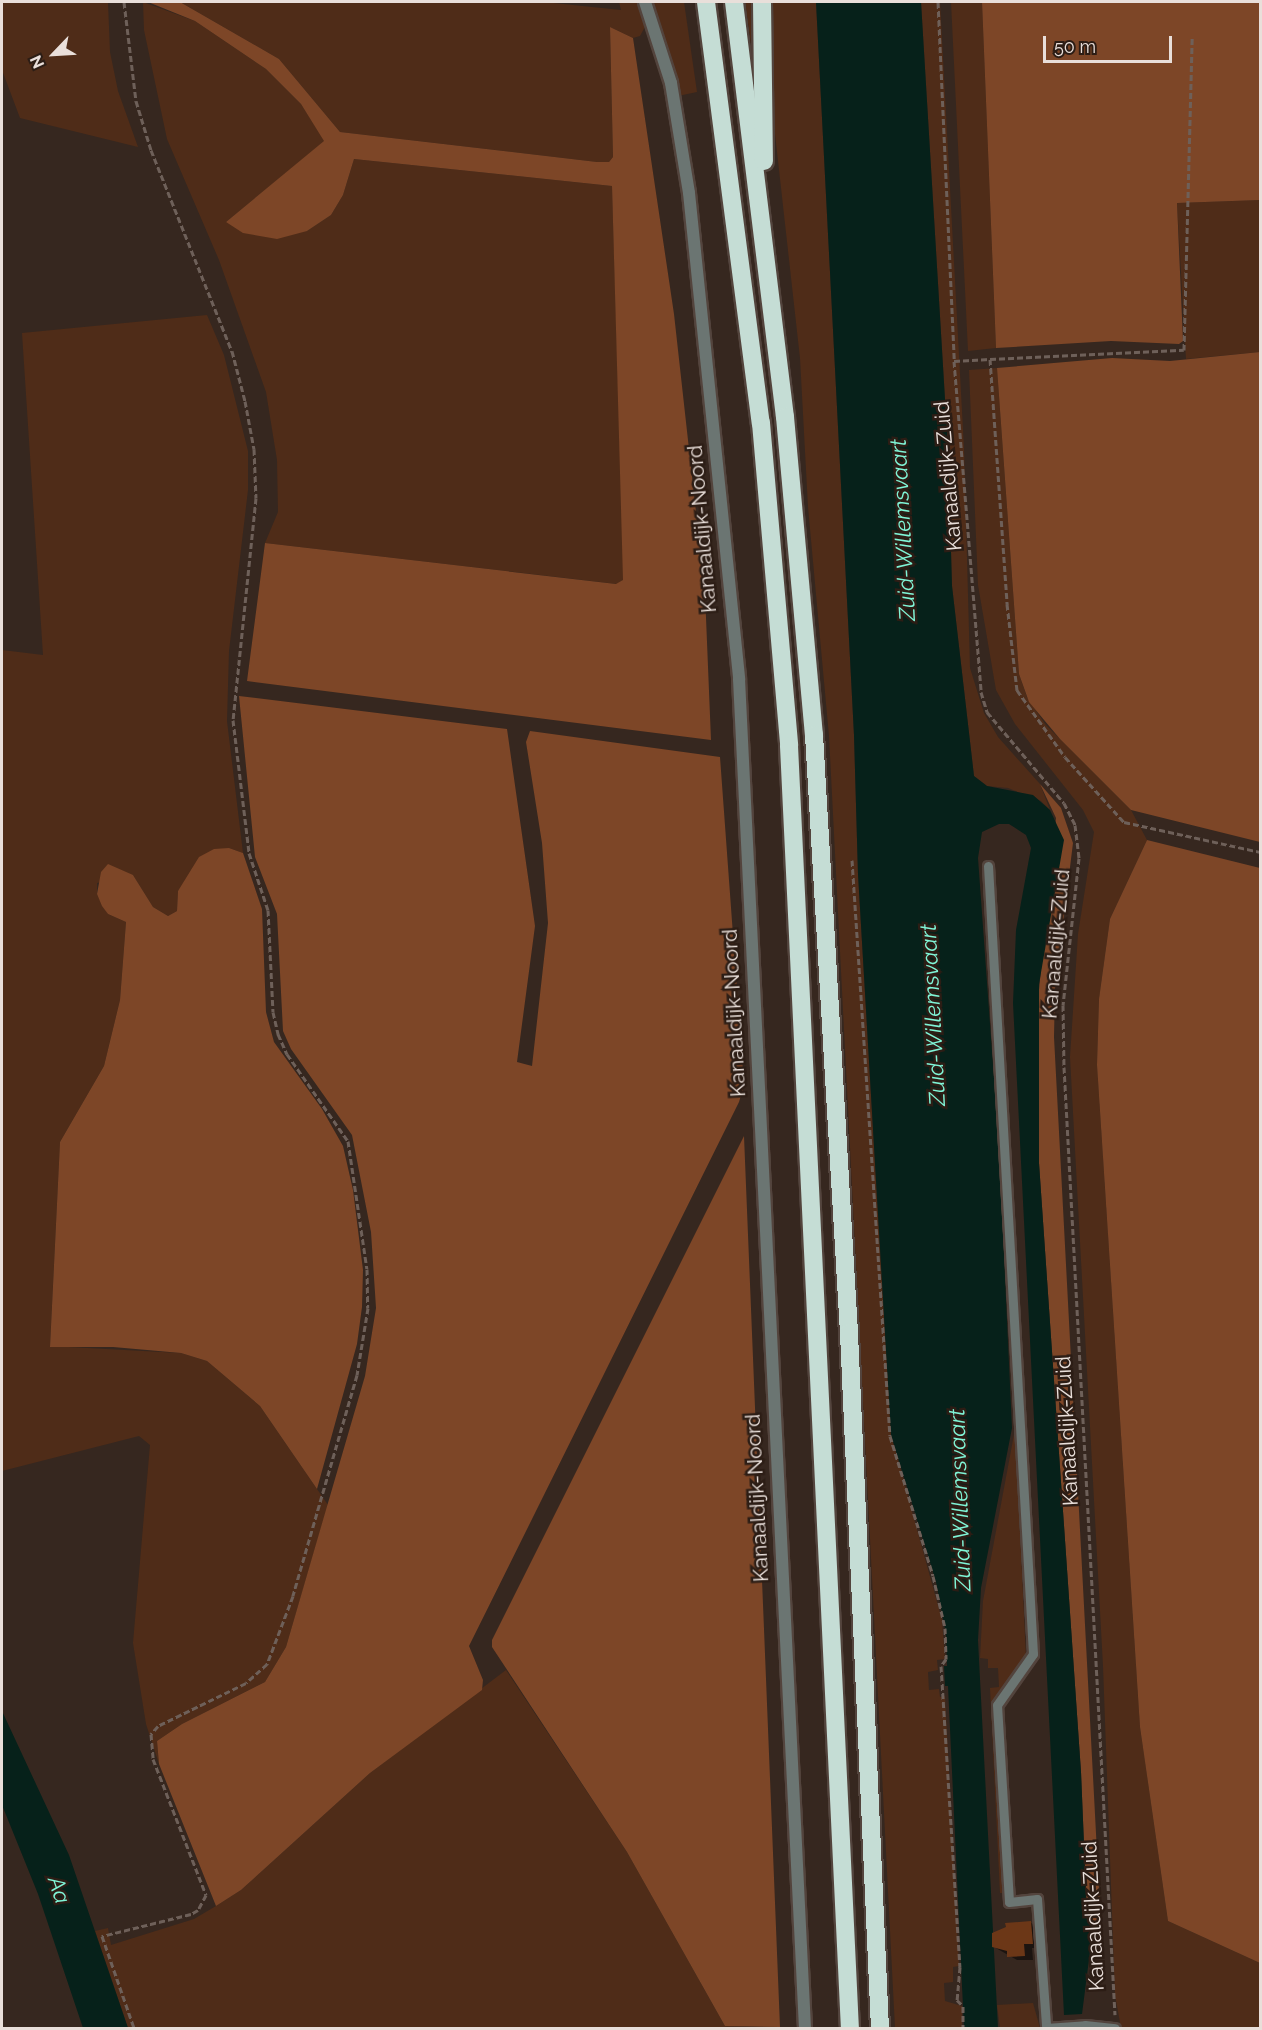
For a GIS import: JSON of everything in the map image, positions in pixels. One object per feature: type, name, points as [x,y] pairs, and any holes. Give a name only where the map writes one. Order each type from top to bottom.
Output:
[{"type":"highway","points":[[706,2],[760,423],[789,746],[850,2028]]},
{"type":"highway","points":[[734,2],[786,428],[814,735],[849,1333],[880,2028]]},
{"type":"highway","points":[[762,2],[765,89],[762,225]]},
{"type":"street","name":"Kanaaldijk-Noord","points":[[645,2],[671,83],[689,193],[739,679],[805,2028]]},
{"type":"lane","points":[[988,866],[1033,1654],[997,1705],[1009,1902],[1038,1899],[1046,2027],[1116,2025]]},
{"type":"path","points":[[124,2],[136,101],[164,187],[232,351],[254,449],[253,543],[233,720],[249,853],[268,910],[273,1012],[287,1054],[348,1141],[368,1269],[368,1308],[357,1375],[293,1596],[267,1664],[246,1683],[158,1726],[151,1734],[153,1759],[206,1895],[198,1911],[191,1914],[102,1936],[134,2028]]},
{"type":"path","name":"Kanaaldijk-Zuid","points":[[938,2],[954,361],[981,692],[987,712],[1064,803],[1075,825],[1079,858],[1063,1005],[1064,1067],[1111,1987],[1116,2025]]},
{"type":"path","points":[[954,361],[1184,350],[1192,37]]},
{"type":"path","points":[[990,359],[1001,530],[1017,690],[1065,757],[1124,822],[1260,852]]},
{"type":"path","points":[[852,860],[890,1436],[936,1585],[945,1628],[946,1659],[941,1666],[960,1967],[957,2000],[963,2006],[963,2028]]},
{"type":"shaded area","points":[[2,2],[108,2],[110,52],[118,91],[138,147],[20,118],[2,70]]},
{"type":"shaded area","points":[[143,2],[195,21],[266,69],[301,104],[325,141],[226,222],[307,231],[331,215],[343,195],[354,159],[612,186],[624,580],[617,584],[265,543],[278,512],[277,460],[266,392],[219,260],[167,139],[144,30]]},
{"type":"shaded area","points":[[148,2],[180,2],[279,59],[340,132],[597,162],[609,162],[613,157],[610,27],[633,38],[674,314],[705,593],[711,740],[247,681],[265,543],[616,584],[623,580],[612,186],[354,159],[343,195],[331,215],[307,231],[277,239],[243,233],[226,222],[324,141],[301,104],[266,69],[195,21]]},
{"type":"shaded area","points":[[180,2],[544,2],[621,10],[619,2],[640,2],[647,23],[640,36],[633,38],[610,27],[613,157],[609,162],[597,162],[340,132],[279,59]]},
{"type":"shaded area","points":[[653,2],[684,2],[697,92],[678,96]]},
{"type":"shaded area","points":[[745,2],[755,2],[756,79]]},
{"type":"shaded area","points":[[767,2],[816,2],[854,735],[858,874],[891,1435],[942,1620],[945,1659],[937,1660],[938,1670],[928,1672],[929,1690],[939,1689],[940,1697],[945,1696],[959,1966],[953,1967],[953,1982],[944,1983],[945,2001],[962,2006],[962,2028],[895,2028],[829,736],[808,507],[800,358],[774,125]]},
{"type":"shaded area","points":[[921,2],[940,2],[964,448],[970,668],[984,713],[998,737],[1040,784],[1050,810],[1041,801],[1008,788],[987,786],[974,776],[952,586],[948,449]]},
{"type":"shaded area","points":[[951,2],[982,2],[996,348],[968,351]]},
{"type":"shaded area","points":[[982,2],[1260,2],[1260,200],[1177,203],[1183,341],[1179,344],[1111,341],[996,348]]},
{"type":"shaded area","points":[[1260,200],[1260,352],[1186,359],[1177,203]]},
{"type":"shaded area","points":[[207,315],[224,355],[248,451],[248,490],[229,651],[227,721],[243,853],[229,848],[178,891],[177,911],[168,916],[153,907],[133,875],[97,883],[97,894],[108,914],[126,922],[120,1000],[104,1066],[60,1142],[50,1346],[181,1353],[207,1361],[260,1406],[328,1505],[286,1647],[265,1682],[182,1724],[157,1741],[159,1764],[146,1724],[133,1643],[150,1445],[139,1436],[2,1471],[2,650],[43,655],[22,333]]},
{"type":"shaded area","points":[[1260,352],[1260,842],[1131,810],[1060,739],[1029,702],[1019,674],[997,368],[1112,358],[1170,361]]},
{"type":"shaded area","points":[[997,368],[1019,674],[1027,697],[1045,724],[1131,810],[1147,840],[1110,919],[1099,999],[1097,1065],[1140,1727],[1168,1921],[1260,1963],[1260,2028],[1121,2028],[1115,1995],[1103,1666],[1070,1057],[1078,934],[1094,832],[1083,810],[1015,724],[996,690],[978,585],[969,370]]},
{"type":"shaded area","points":[[239,696],[507,729],[535,926],[517,1062],[532,1066],[548,923],[542,843],[526,742],[530,731],[720,757],[744,1085],[739,1102],[469,1646],[483,1680],[482,1690],[370,1773],[241,1890],[216,1906],[159,1764],[157,1741],[182,1724],[265,1682],[286,1647],[365,1376],[376,1308],[371,1232],[352,1135],[291,1049],[283,1031],[277,914],[255,857]]},
{"type":"shaded area","points":[[1040,784],[1061,808],[1073,843],[1055,989],[1054,1037],[1101,1928],[1093,1928],[1087,1917],[1081,1772],[1039,1163],[1037,1010],[1056,818]]},
{"type":"shaded area","points":[[1147,840],[1260,868],[1260,1963],[1168,1921],[1140,1727],[1097,1065],[1099,999],[1110,919]]},
{"type":"shaded area","points":[[229,848],[243,853],[262,909],[266,1012],[274,1042],[322,1109],[343,1146],[353,1190],[363,1270],[362,1307],[357,1344],[317,1489],[260,1406],[207,1361],[181,1353],[113,1347],[50,1347],[60,1142],[104,1066],[120,1000],[126,922],[108,914],[102,906],[97,894],[101,872],[108,864],[133,875],[153,907],[168,916],[177,911],[178,891],[199,857],[214,849]]},
{"type":"shaded area","points":[[744,1136],[780,2027],[725,2026],[627,1852],[492,1647],[492,1640]]},
{"type":"shaded area","points":[[1015,1429],[1026,1657],[998,1698],[1005,1893],[1000,1893],[990,1688],[999,1687],[998,1668],[988,1668],[988,1659],[980,1658],[983,1601]]},
{"type":"shaded area","points":[[506,1670],[627,1852],[725,2026],[780,2028],[128,2028],[95,1931],[108,1928],[111,1945],[194,1919],[216,1906],[241,1890],[370,1773]]},
{"type":"shaded area","points":[[1033,2003],[1040,2028],[1000,2028],[997,2005]]},
{"type":"water","name":"Zuid-Willemsvaart","points":[[816,2],[921,2],[948,449],[952,586],[974,776],[987,786],[1033,795],[1050,810],[1064,840],[1039,984],[1039,1163],[1081,1772],[1087,1917],[1093,1928],[1082,2014],[1064,2015],[1013,1003],[1016,930],[1031,848],[1026,835],[1009,824],[999,824],[982,832],[978,858],[999,1148],[1012,1428],[981,1588],[978,1640],[998,2028],[964,2028],[948,1686],[945,1686],[944,1666],[947,1666],[946,1634],[936,1582],[891,1435],[858,874],[854,735]]},
{"type":"water","name":"Aa","points":[[2,1711],[69,1855],[128,2028],[83,2028],[38,1894],[2,1805]]},
{"type":"building","points":[[1031,1921],[1033,1944],[1024,1944],[1025,1956],[1007,1957],[1007,1951],[992,1947],[992,1933],[1006,1927],[1005,1923]]}]
